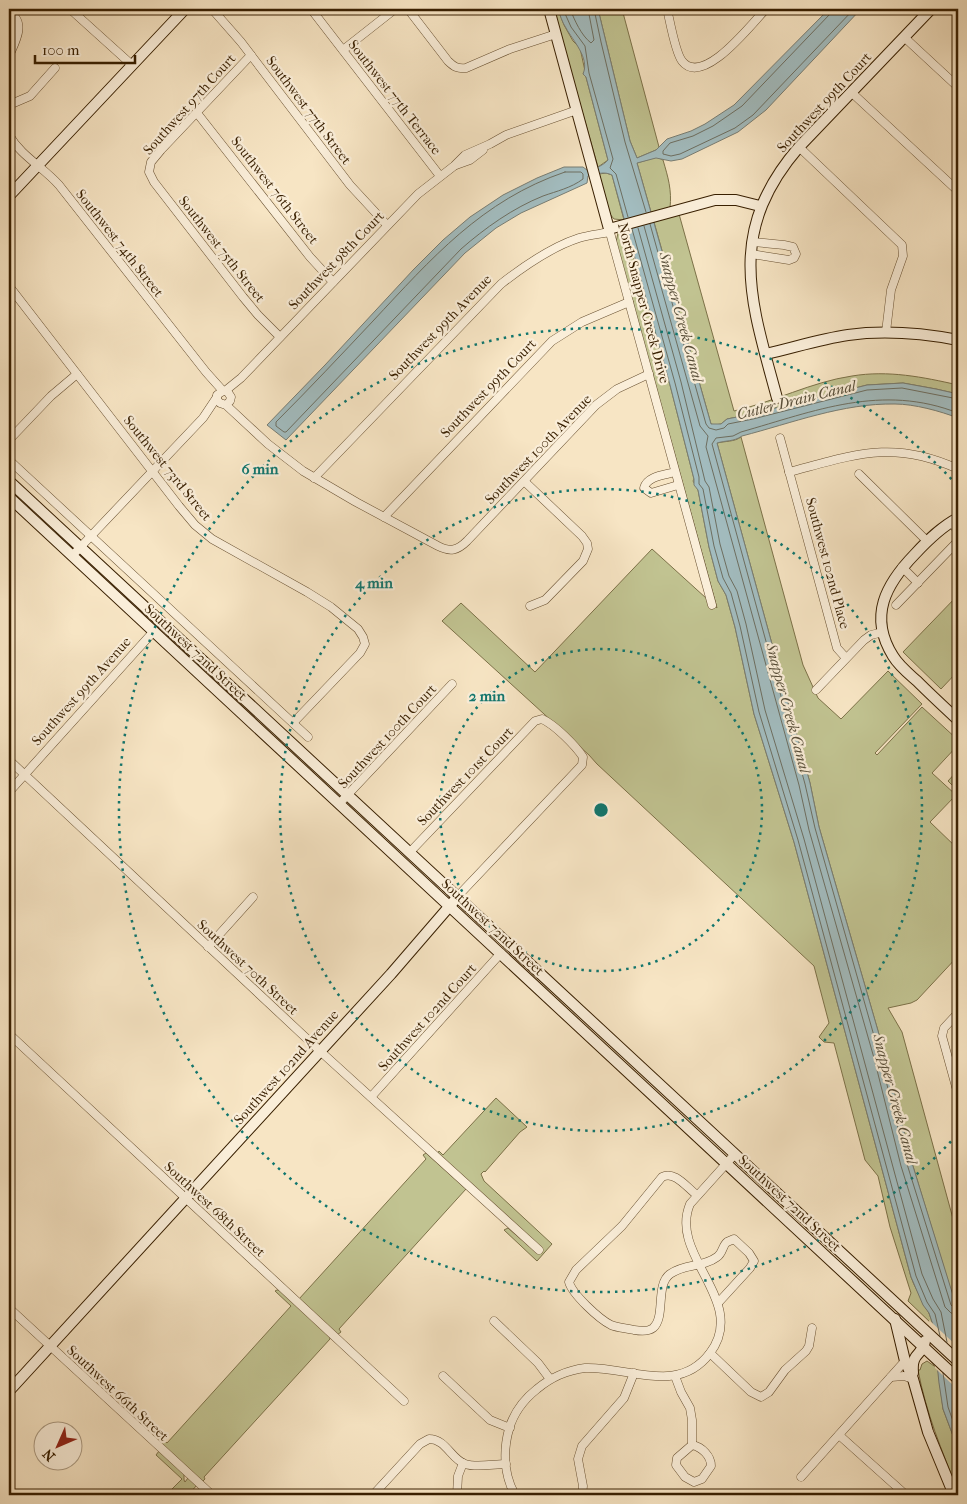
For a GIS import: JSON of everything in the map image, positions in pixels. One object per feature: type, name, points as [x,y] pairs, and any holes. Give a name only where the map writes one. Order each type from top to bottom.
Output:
[{"type":"main road","points":[[9,196],[186,9]]},
{"type":"main road","name":"North Snapper Creek Drive","points":[[549,9],[610,231]]},
{"type":"main road","name":"Southwest 99th Court","points":[[778,398],[752,299],[749,274],[760,206],[781,170],[799,148],[931,9]]},
{"type":"main road","name":"Southwest 99th Avenue","points":[[610,231],[624,225],[722,199],[736,200],[760,206]]},
{"type":"main road","points":[[766,354],[846,335],[886,332],[923,334],[958,340]]},
{"type":"main road","name":"Southwest 72nd Street","points":[[9,481],[162,623],[273,742],[958,1379]]},
{"type":"main road","name":"Southwest 72nd Street","points":[[9,497],[154,631],[229,694],[281,734],[958,1361]]},
{"type":"main road","points":[[955,519],[927,541],[902,567],[893,579],[885,596],[882,611],[883,632],[889,650],[898,663],[958,720]]},
{"type":"main road","points":[[154,631],[162,623]]},
{"type":"main road","points":[[273,742],[281,734]]},
{"type":"main road","name":"Southwest 102nd Avenue","points":[[9,1391],[320,1051],[457,897]]},
{"type":"main road","points":[[575,1022],[593,1029],[599,1028]]},
{"type":"main road","points":[[666,1106],[673,1097]]},
{"type":"main road","points":[[808,1239],[816,1230]]},
{"type":"main road","points":[[861,1288],[869,1279]]},
{"type":"main road","points":[[895,1319],[928,1432],[954,1495]]},
{"type":"main road","points":[[905,1357],[907,1348],[927,1332]]},
{"type":"main road","points":[[913,1379],[912,1362],[927,1350],[927,1332]]},
{"type":"street","points":[[70,9],[132,65]]},
{"type":"street","name":"Southwest 77th Street","points":[[212,9],[251,55],[350,185],[387,225]]},
{"type":"street","name":"Southwest 77th Terrace","points":[[311,9],[440,176]]},
{"type":"street","points":[[343,50],[395,9]]},
{"type":"street","points":[[408,9],[454,66],[459,68],[466,68],[505,51],[556,34]]},
{"type":"street","points":[[667,9],[680,56],[690,68],[698,68],[708,64],[724,52],[766,9]]},
{"type":"street","points":[[9,12],[15,18],[19,30],[9,56]]},
{"type":"street","points":[[904,37],[958,87]]},
{"type":"street","name":"Southwest 97th Court","points":[[149,172],[151,162],[157,154],[251,55]]},
{"type":"street","points":[[9,105],[30,96],[55,68]]},
{"type":"street","points":[[852,92],[958,191]]},
{"type":"street","name":"Southwest 98th Court","points":[[203,418],[228,402],[242,378],[387,225],[418,194],[454,166],[467,153],[506,136],[577,110]]},
{"type":"street","name":"Southwest 76th Street","points":[[197,113],[310,257],[333,282]]},
{"type":"street","name":"Southwest 74th Street","points":[[9,135],[21,152],[49,174],[59,185],[206,372],[220,393]]},
{"type":"street","points":[[799,148],[892,234],[903,248],[902,261],[891,290],[886,332]]},
{"type":"street","name":"Southwest 75th Street","points":[[149,172],[154,182],[249,304],[280,337]]},
{"type":"street","name":"Southwest 99th Avenue","points":[[314,478],[501,284],[522,268],[547,253],[580,238],[591,237],[610,231]]},
{"type":"street","name":"North Snapper Creek Drive","points":[[610,231],[712,605]]},
{"type":"street","points":[[751,254],[789,260],[794,258],[796,254],[795,249],[784,244],[753,242]]},
{"type":"street","name":"Southwest 73rd Street","points":[[9,286],[152,472],[200,530],[225,547],[308,592],[358,629],[365,644],[360,653],[293,723]]},
{"type":"street","name":"Southwest 99th Court","points":[[384,517],[552,341],[586,319],[629,302]]},
{"type":"street","points":[[9,440],[51,396],[77,374]]},
{"type":"street","name":"Southwest 100th Avenue","points":[[384,517],[438,546],[453,550],[463,545],[596,405],[617,389],[649,374]]},
{"type":"street","name":"Southwest 98th Court","points":[[72,556],[203,418],[220,393],[242,378]]},
{"type":"street","points":[[228,402],[220,404],[220,393],[229,393],[228,402],[274,449],[314,478],[384,517]]},
{"type":"street","name":"Southwest 102nd Place","points":[[780,438],[837,648],[846,658]]},
{"type":"street","points":[[790,472],[848,456],[878,452],[903,452],[958,469]]},
{"type":"street","name":"Southwest 72nd Street","points":[[9,460],[308,737]]},
{"type":"street","points":[[675,472],[649,480],[644,488],[650,493],[678,484]]},
{"type":"street","points":[[859,474],[927,541]]},
{"type":"street","points":[[524,480],[578,532],[588,546],[588,552],[583,561],[546,600],[530,606]]},
{"type":"street","points":[[955,519],[958,532]]},
{"type":"street","points":[[896,606],[958,541]]},
{"type":"street","points":[[902,567],[918,583]]},
{"type":"street","name":"Southwest 99th Avenue","points":[[9,792],[154,631]]},
{"type":"street","name":"Southwest 102nd Place","points":[[816,690],[867,637],[883,632]]},
{"type":"street","name":"Southwest 100th Court","points":[[339,804],[452,684]]},
{"type":"street","name":"Southwest 102nd Avenue","points":[[457,897],[584,761],[579,751],[566,738],[550,724],[540,719]]},
{"type":"street","name":"Southwest 101st Court","points":[[410,852],[531,725],[540,719]]},
{"type":"street","name":"Southwest 70th Street","points":[[9,760],[320,1051],[539,1250]]},
{"type":"street","points":[[208,947],[253,897]]},
{"type":"street","name":"Southwest 102nd Court","points":[[371,1097],[501,954]]},
{"type":"street","points":[[958,1013],[944,1028],[943,1039],[957,1084],[958,1094]]},
{"type":"street","name":"Southwest 68th Street","points":[[9,1034],[404,1401]]},
{"type":"street","points":[[515,1495],[508,1478],[506,1464],[506,1444],[510,1428],[518,1408],[524,1400],[550,1379],[571,1371],[587,1368],[662,1377],[675,1376],[696,1366],[710,1354],[718,1339],[721,1320],[718,1303],[687,1238],[686,1213],[697,1195],[735,1154]]},
{"type":"street","points":[[697,1195],[670,1175],[664,1176],[657,1181],[631,1216],[576,1270],[569,1282],[570,1288],[608,1323],[620,1327],[645,1330],[654,1327],[658,1320],[663,1285],[668,1276],[686,1266],[700,1265],[719,1256],[724,1244],[730,1239],[738,1241],[753,1257],[754,1261],[750,1268],[718,1303]]},
{"type":"street","name":"Southwest 66th Street","points":[[9,1308],[212,1495]]},
{"type":"street","points":[[494,1320],[531,1355],[550,1379]]},
{"type":"street","points":[[710,1354],[751,1392],[761,1397],[769,1392],[788,1366],[806,1351],[809,1346],[812,1328]]},
{"type":"street","points":[[801,1477],[891,1377],[905,1357]]},
{"type":"street","points":[[582,1495],[583,1486],[578,1459],[582,1446],[624,1398],[634,1373]]},
{"type":"street","points":[[442,1376],[490,1420],[510,1428]]},
{"type":"street","points":[[675,1376],[690,1408],[692,1420],[692,1445],[677,1458],[676,1466],[685,1477],[694,1482],[702,1478],[711,1466],[709,1457],[700,1447],[692,1445]]},
{"type":"street","points":[[891,1377],[904,1376],[913,1379]]},
{"type":"street","points":[[839,1435],[906,1495]]},
{"type":"street","points":[[373,1495],[420,1444],[426,1440],[432,1439],[440,1442],[463,1464],[506,1464]]},
{"type":"street","points":[[457,1495],[458,1476],[463,1464]]},
{"type":"green space","points":[[553,9],[558,9],[573,41],[580,48],[585,71],[583,73],[586,77],[608,160],[598,167]]},
{"type":"green space","points":[[598,9],[622,9],[659,147],[637,158],[630,141]]},
{"type":"green space","points":[[657,157],[663,160],[670,189],[670,208],[651,212],[637,163]]},
{"type":"green space","points":[[606,173],[612,175],[624,220],[614,219],[610,214],[599,174]]},
{"type":"green space","points":[[679,214],[734,411],[822,383],[865,374],[905,375],[945,382],[958,385],[958,394],[903,383],[867,385],[727,419],[721,424],[711,424],[654,222]]},
{"type":"green space","points":[[625,229],[670,385],[693,481],[698,490],[718,581],[726,595],[735,627],[754,714],[794,842],[911,1277],[933,1325],[908,1301],[911,1293],[890,1227],[878,1176],[865,1160],[834,1043],[824,1042],[819,1037],[829,1023],[814,966],[589,755],[442,621],[461,603],[535,672],[652,549],[717,608],[616,242],[618,233]]},
{"type":"green space","points":[[741,437],[803,665],[818,698],[841,719],[888,671],[922,704],[875,753],[877,755],[922,707],[958,740],[958,745],[932,773],[956,795],[930,822],[958,849],[958,956],[917,1000],[888,1008],[902,1032],[958,1237],[958,1314],[912,1163],[885,1055],[819,827],[810,783],[717,443],[732,441]]},
{"type":"green space","points":[[958,595],[958,671],[941,689],[903,652]]},
{"type":"green space","points":[[958,770],[958,791],[948,781]]},
{"type":"green space","points":[[496,1098],[527,1127],[520,1132],[485,1172],[481,1174],[484,1181],[552,1244],[537,1261],[504,1230],[508,1228],[537,1253],[437,1154],[439,1151],[443,1155]]},
{"type":"green space","points":[[426,1153],[466,1189],[339,1329],[341,1332],[337,1335],[299,1299],[426,1159],[423,1155]]},
{"type":"green space","points":[[277,1290],[329,1335],[330,1339],[204,1477],[205,1479],[202,1482],[158,1442],[160,1437],[167,1443],[291,1306],[275,1291]]},
{"type":"green space","points":[[928,1358],[958,1385],[958,1387],[938,1369],[943,1409],[958,1449],[958,1491],[935,1432],[921,1386],[918,1370],[920,1370],[922,1364],[927,1361],[937,1368]]},
{"type":"green space","points":[[159,1451],[184,1474],[185,1482],[188,1478],[197,1485],[188,1495],[166,1495],[182,1479],[156,1455]]},
{"type":"water","name":"Snapper Creek Canal","points":[[558,9],[598,9],[630,141],[637,158],[656,150],[667,139],[705,124],[734,105],[829,9],[861,9],[766,110],[738,132],[682,159],[671,161],[656,158],[637,163],[711,424],[721,424],[727,419],[867,385],[903,383],[958,394],[958,418],[935,410],[910,405],[895,404],[856,407],[837,410],[717,443],[810,783],[819,827],[885,1055],[912,1163],[956,1305],[958,1314],[958,1449],[943,1409],[933,1325],[911,1277],[794,842],[754,714],[735,627],[726,595],[718,581],[698,490],[694,485],[670,385],[612,175],[603,173],[588,176],[587,183],[521,213],[496,228],[465,253],[286,440],[267,425],[414,269],[443,240],[470,217],[503,195],[537,178],[564,167],[593,169],[601,166],[608,160],[586,77],[583,74],[585,68],[583,56],[563,23]]},
{"type":"pier","points":[[929,1320],[958,1347],[958,1390],[935,1368]]},
{"type":"water label","name":"Cutler Drain Canal","points":[[796,400]]}]
